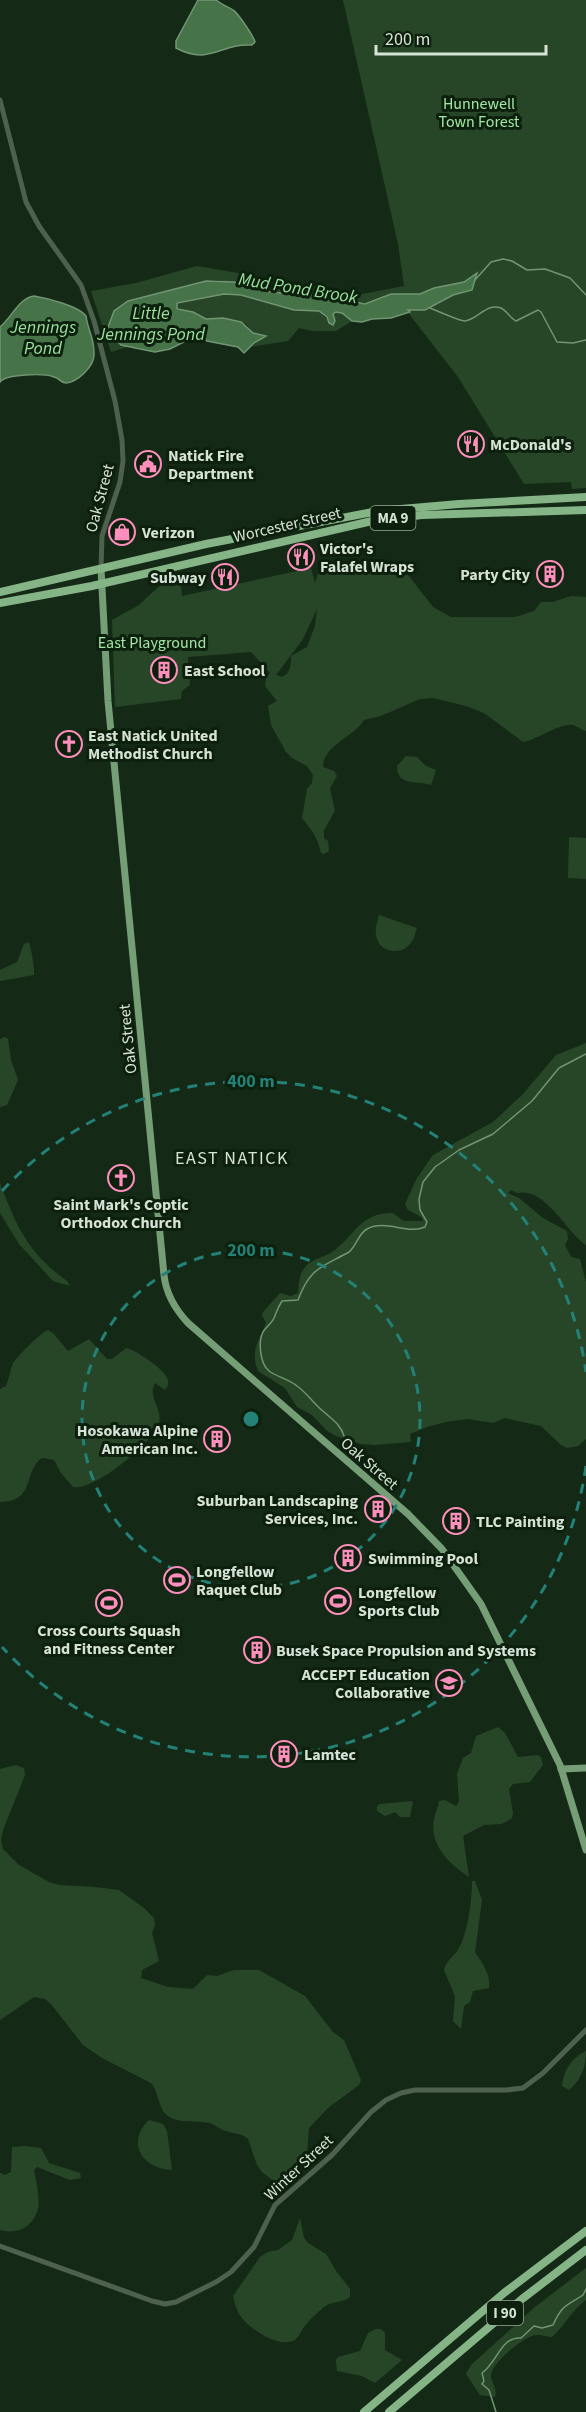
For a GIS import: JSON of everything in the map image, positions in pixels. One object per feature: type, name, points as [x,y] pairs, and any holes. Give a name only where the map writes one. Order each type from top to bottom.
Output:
[{"type":"highway","name":"Worcester Street","points":[[0,592],[206,544],[368,513],[486,502],[586,497]]},
{"type":"highway","points":[[486,502],[486,515]]},
{"type":"highway","name":"Worcester Street","points":[[0,603],[101,583],[372,521],[422,515],[486,515],[586,510]]},
{"type":"highway","name":"I 90","points":[[364,2412],[504,2293],[586,2231]]},
{"type":"highway","name":"I 90","points":[[389,2412],[522,2299],[586,2250]]},
{"type":"main road","name":"Oak Street","points":[[101,569],[109,708],[167,1290],[173,1304],[188,1323],[408,1514],[442,1549],[480,1604],[561,1769],[586,1850]]},
{"type":"main road","points":[[561,1769],[586,1768]]},
{"type":"street","name":"Oak Street","points":[[0,99],[26,202],[39,225],[81,285],[94,321],[115,401],[123,444],[123,461],[120,482],[102,536],[101,569]]},
{"type":"street","name":"Winter Street","points":[[0,2246],[152,2301],[165,2304],[176,2302],[216,2282],[238,2265],[258,2241],[275,2205],[332,2155],[380,2104],[396,2095],[415,2090],[524,2088],[537,2079],[586,2030]]},
{"type":"green space","name":"Hunnewell Town Forest","points":[[343,0],[586,0],[586,488],[572,489],[571,482],[524,484],[458,377],[406,310],[338,298],[284,294],[233,282],[206,281],[128,300],[110,320],[108,329],[116,342],[131,346],[111,352],[91,291],[136,283],[197,266],[363,294],[404,286],[398,244]]},
{"type":"green space","points":[[224,294],[251,296],[285,308],[319,311],[328,320],[336,312],[342,313],[352,321],[336,331],[313,331],[299,328],[288,341],[250,347],[260,341],[258,335],[253,333],[246,324],[223,318],[206,319],[193,312],[177,309],[176,306],[181,301]]},
{"type":"green space","name":"East Playground","points":[[359,567],[383,574],[408,575],[433,607],[451,617],[515,617],[534,611],[541,602],[553,602],[571,596],[586,597],[586,731],[573,725],[567,725],[523,742],[484,713],[433,698],[420,699],[381,716],[364,720],[333,747],[324,759],[323,767],[334,771],[337,776],[330,788],[335,811],[324,830],[324,838],[328,841],[329,851],[324,854],[321,853],[314,834],[302,818],[307,789],[312,783],[313,775],[307,766],[286,752],[271,725],[268,706],[277,701],[265,686],[266,678],[270,673],[251,652],[188,657],[190,685],[182,691],[181,699],[115,707],[112,620],[139,605],[168,578],[179,571],[182,596],[311,568],[315,583],[318,573]],"holes":[[[317,609],[315,626],[307,647],[291,656],[289,671],[282,677],[276,675],[303,639]]]},
{"type":"green space","points":[[406,756],[417,757],[426,766],[436,770],[431,785],[409,782],[400,777],[397,766]]},
{"type":"green space","points":[[569,837],[586,838],[586,879],[568,878]]},
{"type":"green space","points":[[379,915],[417,928],[411,943],[396,951],[382,947],[376,933]]},
{"type":"green space","points":[[29,942],[34,975],[0,981],[0,970],[17,962],[24,944]]},
{"type":"green space","points":[[5,1037],[8,1039],[11,1060],[18,1080],[7,1105],[0,1107],[0,1039]]},
{"type":"green space","points":[[586,1043],[586,1245],[546,1203],[537,1197],[511,1190],[508,1193],[519,1198],[543,1218],[567,1231],[568,1239],[565,1245],[571,1257],[580,1259],[586,1282],[586,1439],[578,1446],[567,1448],[541,1426],[505,1418],[493,1423],[468,1419],[446,1422],[410,1434],[411,1442],[374,1445],[361,1444],[336,1436],[326,1430],[312,1415],[297,1407],[285,1388],[258,1371],[255,1352],[266,1323],[263,1312],[280,1293],[291,1296],[298,1293],[301,1275],[306,1266],[335,1250],[366,1220],[374,1216],[393,1213],[404,1221],[423,1221],[421,1217],[407,1209],[405,1204],[417,1178],[433,1155],[493,1122],[523,1094],[556,1055]]},
{"type":"green space","points":[[0,1183],[25,1238],[42,1260],[70,1286],[53,1281],[19,1244],[0,1213]]},
{"type":"green space","points":[[48,1330],[68,1351],[89,1339],[107,1359],[112,1359],[126,1348],[154,1364],[168,1382],[165,1390],[155,1383],[153,1388],[160,1418],[159,1423],[146,1442],[134,1453],[94,1482],[82,1487],[73,1487],[54,1460],[42,1458],[36,1464],[19,1497],[0,1502],[0,1389],[6,1386],[15,1360]]},
{"type":"green space","points":[[498,1727],[505,1733],[518,1757],[537,1755],[541,1757],[543,1765],[530,1782],[513,1784],[509,1789],[512,1818],[502,1824],[484,1825],[463,1836],[469,1877],[441,1851],[434,1835],[433,1825],[439,1801],[445,1800],[456,1806],[459,1802],[457,1774],[463,1758],[471,1753],[476,1736]]},
{"type":"green space","points":[[16,1765],[24,1768],[25,1775],[3,1830],[1,1840],[3,1849],[19,1865],[49,1882],[59,1885],[119,1890],[144,1908],[154,1918],[155,1925],[152,1933],[159,1961],[142,1970],[141,1978],[168,1987],[193,1989],[207,1975],[217,1976],[234,1970],[259,1970],[305,1996],[333,2032],[344,2040],[361,2080],[359,2085],[328,2108],[309,2128],[307,2155],[296,2166],[291,2179],[275,2182],[262,2172],[257,2165],[248,2139],[243,2136],[210,2123],[183,2121],[168,2116],[162,2109],[151,2083],[102,2058],[83,2045],[45,1999],[34,1997],[0,2020],[0,1769]]},
{"type":"green space","points":[[413,1801],[410,1817],[400,1817],[395,1812],[385,1816],[377,1811],[377,1806],[380,1804]]},
{"type":"green space","points":[[472,1881],[475,1881],[482,1900],[475,1952],[487,1973],[489,1988],[473,1991],[470,2002],[464,2006],[461,2029],[453,2021],[455,1996],[444,1970],[461,1944],[467,1927]]},
{"type":"green space","points":[[586,2051],[582,2072],[569,2090],[562,2086],[566,2070],[576,2057]]},
{"type":"green space","points":[[149,2120],[163,2124],[167,2131],[172,2170],[153,2165],[141,2153],[138,2137]]},
{"type":"green space","points":[[12,2147],[41,2148],[49,2163],[80,2173],[81,2178],[70,2180],[37,2167],[34,2170],[38,2190],[36,2215],[24,2228],[12,2231],[0,2230],[0,2173],[5,2175],[11,2172]]},
{"type":"green space","points":[[300,2218],[304,2238],[326,2254],[350,2289],[350,2297],[324,2307],[308,2322],[296,2339],[283,2342],[259,2333],[246,2323],[235,2305],[233,2296],[260,2257],[278,2250],[292,2240]]},
{"type":"green space","points":[[586,2268],[586,2300],[552,2337],[532,2336],[510,2350],[497,2363],[491,2374],[496,2390],[495,2397],[480,2395],[466,2374],[471,2365],[535,2307]]},
{"type":"green space","points":[[381,2329],[385,2333],[385,2350],[402,2360],[375,2383],[362,2376],[337,2371],[338,2357],[360,2351],[368,2333]]},
{"type":"water","points":[[198,0],[216,0],[233,10],[246,25],[255,42],[252,45],[241,45],[198,55],[176,48],[176,41]]},
{"type":"water","name":"Little Jennings Pond","points":[[477,273],[472,290],[453,295],[425,310],[408,310],[410,312],[391,318],[362,322],[352,321],[342,313],[336,312],[333,314],[335,321],[333,325],[319,311],[294,310],[241,295],[224,294],[177,303],[177,309],[193,312],[206,319],[223,318],[241,322],[253,333],[266,336],[244,353],[238,347],[207,341],[198,333],[192,332],[184,342],[170,349],[155,352],[121,345],[107,330],[114,311],[128,301],[206,281],[234,282],[271,292],[338,298],[365,304],[391,294],[420,294],[434,288],[464,282]]},
{"type":"water","name":"Jennings Pond","points":[[34,296],[70,306],[86,316],[94,355],[84,373],[71,382],[64,383],[58,378],[34,375],[10,377],[0,382],[0,327],[24,300]]},
{"type":"waterway","name":"Mud Pond Brook","points":[[475,280],[491,262],[503,259],[512,261],[527,270],[545,269],[570,278],[586,295]]},
{"type":"waterway","name":"Mud Pond Brook","points":[[430,308],[465,321],[486,309],[496,307],[501,308],[516,321],[538,310],[557,342],[573,343],[586,340]]},
{"type":"waterway","points":[[344,1436],[336,1422],[301,1389],[266,1368],[261,1353],[261,1336],[273,1320],[282,1301],[298,1300],[302,1289],[312,1275],[323,1266],[349,1252],[367,1229],[374,1226],[411,1229],[425,1227],[427,1222],[420,1210],[419,1199],[423,1182],[435,1167],[459,1150],[493,1134],[532,1101],[559,1068],[586,1054]]},
{"type":"waterway","points":[[496,2412],[489,2390],[482,2384],[484,2381],[482,2373],[509,2341],[521,2338],[534,2326],[542,2328],[553,2325],[562,2309],[583,2295],[586,2289]]},
{"type":"place","name":"McDonald's","points":[[471,444]]},
{"type":"place","name":"Natick Fire Department","points":[[148,464]]},
{"type":"place","name":"Verizon","points":[[122,532]]},
{"type":"place","name":"Victor's Falafel Wraps","points":[[301,557]]},
{"type":"place","name":"Party City","points":[[550,574]]},
{"type":"place","name":"Subway","points":[[225,577]]},
{"type":"place","name":"East School","points":[[164,670]]},
{"type":"place","name":"East Natick United Methodist Church","points":[[69,744]]},
{"type":"place","name":"Saint Mark's Coptic Orthodox Church","points":[[121,1178]]},
{"type":"place","name":"Hosokawa Alpine American Inc.","points":[[217,1439]]},
{"type":"place","name":"Suburban Landscaping Services, Inc.","points":[[378,1509]]},
{"type":"place","name":"TLC Painting","points":[[456,1521]]},
{"type":"place","name":"Swimming Pool","points":[[348,1558]]},
{"type":"place","name":"Longfellow Raquet Club","points":[[177,1580]]},
{"type":"place","name":"Longfellow Sports Club","points":[[338,1601]]},
{"type":"place","name":"Cross Courts Squash and Fitness Center","points":[[109,1603]]},
{"type":"place","name":"Busek Space Propulsion and Systems","points":[[257,1650]]},
{"type":"place","name":"ACCEPT Education Collaborative","points":[[449,1683]]},
{"type":"place","name":"Lamtec","points":[[284,1754]]},
{"type":"district","name":"EAST NATICK","points":[[232,1158]]}]
